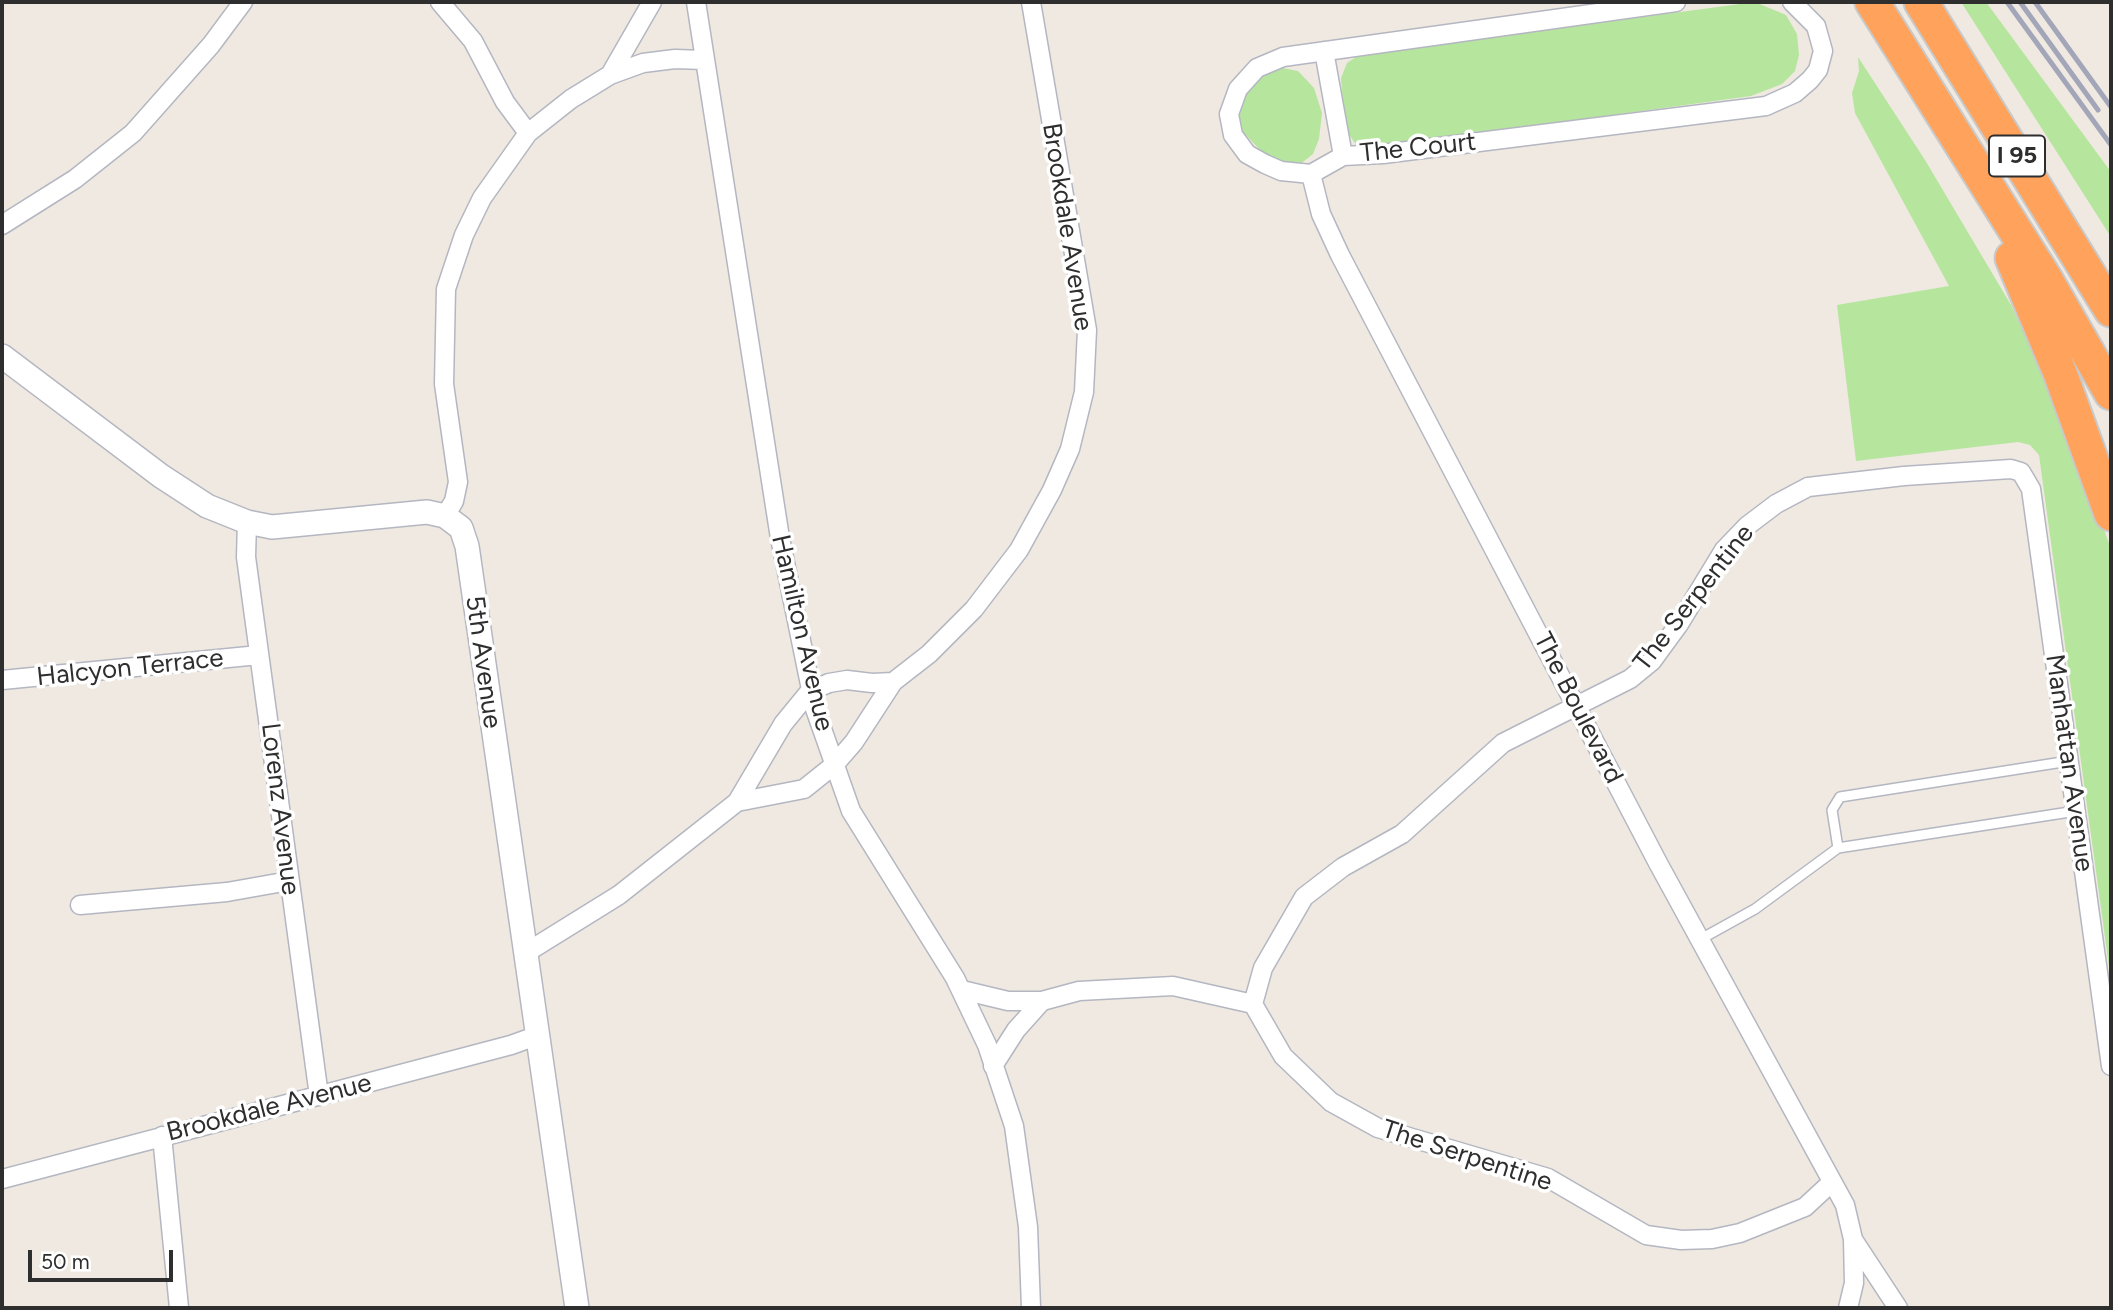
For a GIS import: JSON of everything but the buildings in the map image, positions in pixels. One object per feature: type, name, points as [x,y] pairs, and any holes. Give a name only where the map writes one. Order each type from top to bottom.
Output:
[{"type":"highway","name":"I 95","points":[[1872,2],[2111,393]]},
{"type":"highway","name":"I 95","points":[[1921,2],[2111,310]]},
{"type":"highway","points":[[2017,155],[2111,272]]},
{"type":"highway","points":[[1970,159],[2045,337],[2111,514]]},
{"type":"street","points":[[2,225],[75,179],[133,133],[187,74],[243,2]]},
{"type":"street","points":[[440,2],[473,41],[505,102],[528,133]]},
{"type":"street","points":[[610,75],[652,2]]},
{"type":"street","name":"Hamilton Avenue","points":[[695,2],[780,538],[810,691],[851,811],[962,990],[993,1066],[1014,1126],[1028,1227],[1031,1308]]},
{"type":"street","name":"Brookdale Avenue","points":[[737,802],[804,789],[834,765],[854,742],[893,682],[929,654],[974,609],[1019,550],[1070,449],[1084,392],[1087,330],[1031,2]]},
{"type":"street","points":[[1311,174],[1282,171],[1247,154],[1233,135],[1229,114],[1238,89],[1257,68],[1283,58],[1324,51],[1676,2]]},
{"type":"street","name":"The Court","points":[[1311,174],[1343,156],[1383,154],[1766,106],[1795,93],[1810,80],[1818,70],[1823,51],[1816,26],[1792,2]]},
{"type":"street","points":[[1324,51],[1343,156]]},
{"type":"street","points":[[2,356],[161,475],[207,506],[247,522],[272,527],[401,512],[426,512],[445,516],[454,501],[458,482],[444,384],[446,289],[464,235],[482,198],[528,133],[571,99],[610,75],[643,63],[675,59],[704,60]]},
{"type":"street","name":"The Boulevard","points":[[1311,174],[1321,214],[1340,255],[1550,651],[1574,704],[1699,940],[1844,1205],[1853,1239],[1854,1283],[1848,1308]]},
{"type":"street","name":"The Serpentine","points":[[1832,1182],[1805,1207],[1740,1233],[1712,1239],[1681,1240],[1646,1235],[1548,1178],[1378,1128],[1331,1102],[1283,1056],[1253,1004],[1263,968],[1304,897],[1343,867],[1402,834],[1503,743],[1549,721],[1574,704],[1630,678],[1652,661],[1679,624],[1724,550],[1746,526],[1776,504],[1808,487],[1916,474],[2011,469]]},
{"type":"street","name":"Manhattan Avenue","points":[[2011,469],[2021,472],[2031,489],[2111,1066]]},
{"type":"street","name":"5th Avenue","points":[[445,516],[461,528],[467,546],[577,1308]]},
{"type":"street","name":"Lorenz Avenue","points":[[247,522],[246,557],[319,1097]]},
{"type":"street","name":"Halcyon Terrace","points":[[2,680],[259,655]]},
{"type":"street","points":[[810,691],[847,680],[893,682]]},
{"type":"street","name":"Brookdale Avenue","points":[[524,954],[619,895],[737,802],[783,724],[810,691]]},
{"type":"street","points":[[80,905],[227,892],[289,881]]},
{"type":"street","points":[[962,990],[1008,1001],[1042,1001],[1080,991],[1163,986],[1216,994],[1253,1004]]},
{"type":"street","points":[[993,1066],[1016,1030],[1042,1001]]},
{"type":"street","name":"Brookdale Avenue","points":[[2,1179],[319,1097],[536,1036]]},
{"type":"street","points":[[162,1136],[179,1308]]},
{"type":"street","name":"The Boulevard","points":[[1853,1239],[1898,1308]]},
{"type":"lane","points":[[1838,848],[1832,810],[1840,797],[2069,761]]},
{"type":"lane","points":[[1699,940],[1755,909],[1838,848],[2076,811]]},
{"type":"green space","points":[[1755,2],[1786,15],[1797,34],[1799,55],[1795,71],[1782,84],[1751,96],[1371,148],[1357,146],[1345,129],[1341,78],[1347,63],[1359,55]]},
{"type":"green space","points":[[1961,2],[1986,2],[2111,172],[2111,237]]},
{"type":"green space","points":[[1858,57],[1925,160],[2011,305],[2065,423],[2111,549],[2111,981],[2039,455],[2030,445],[2018,442],[1856,461],[1837,305],[1949,286],[1855,113],[1852,93],[1859,71]]},
{"type":"green space","points":[[1283,68],[1298,71],[1314,88],[1322,113],[1319,139],[1313,154],[1299,165],[1282,163],[1262,152],[1243,132],[1239,121],[1243,94],[1254,80]]},
{"type":"railway","points":[[2007,2],[2111,145]]},
{"type":"railway","points":[[2020,2],[2098,110]]},
{"type":"railway","points":[[2035,2],[2111,107]]}]
